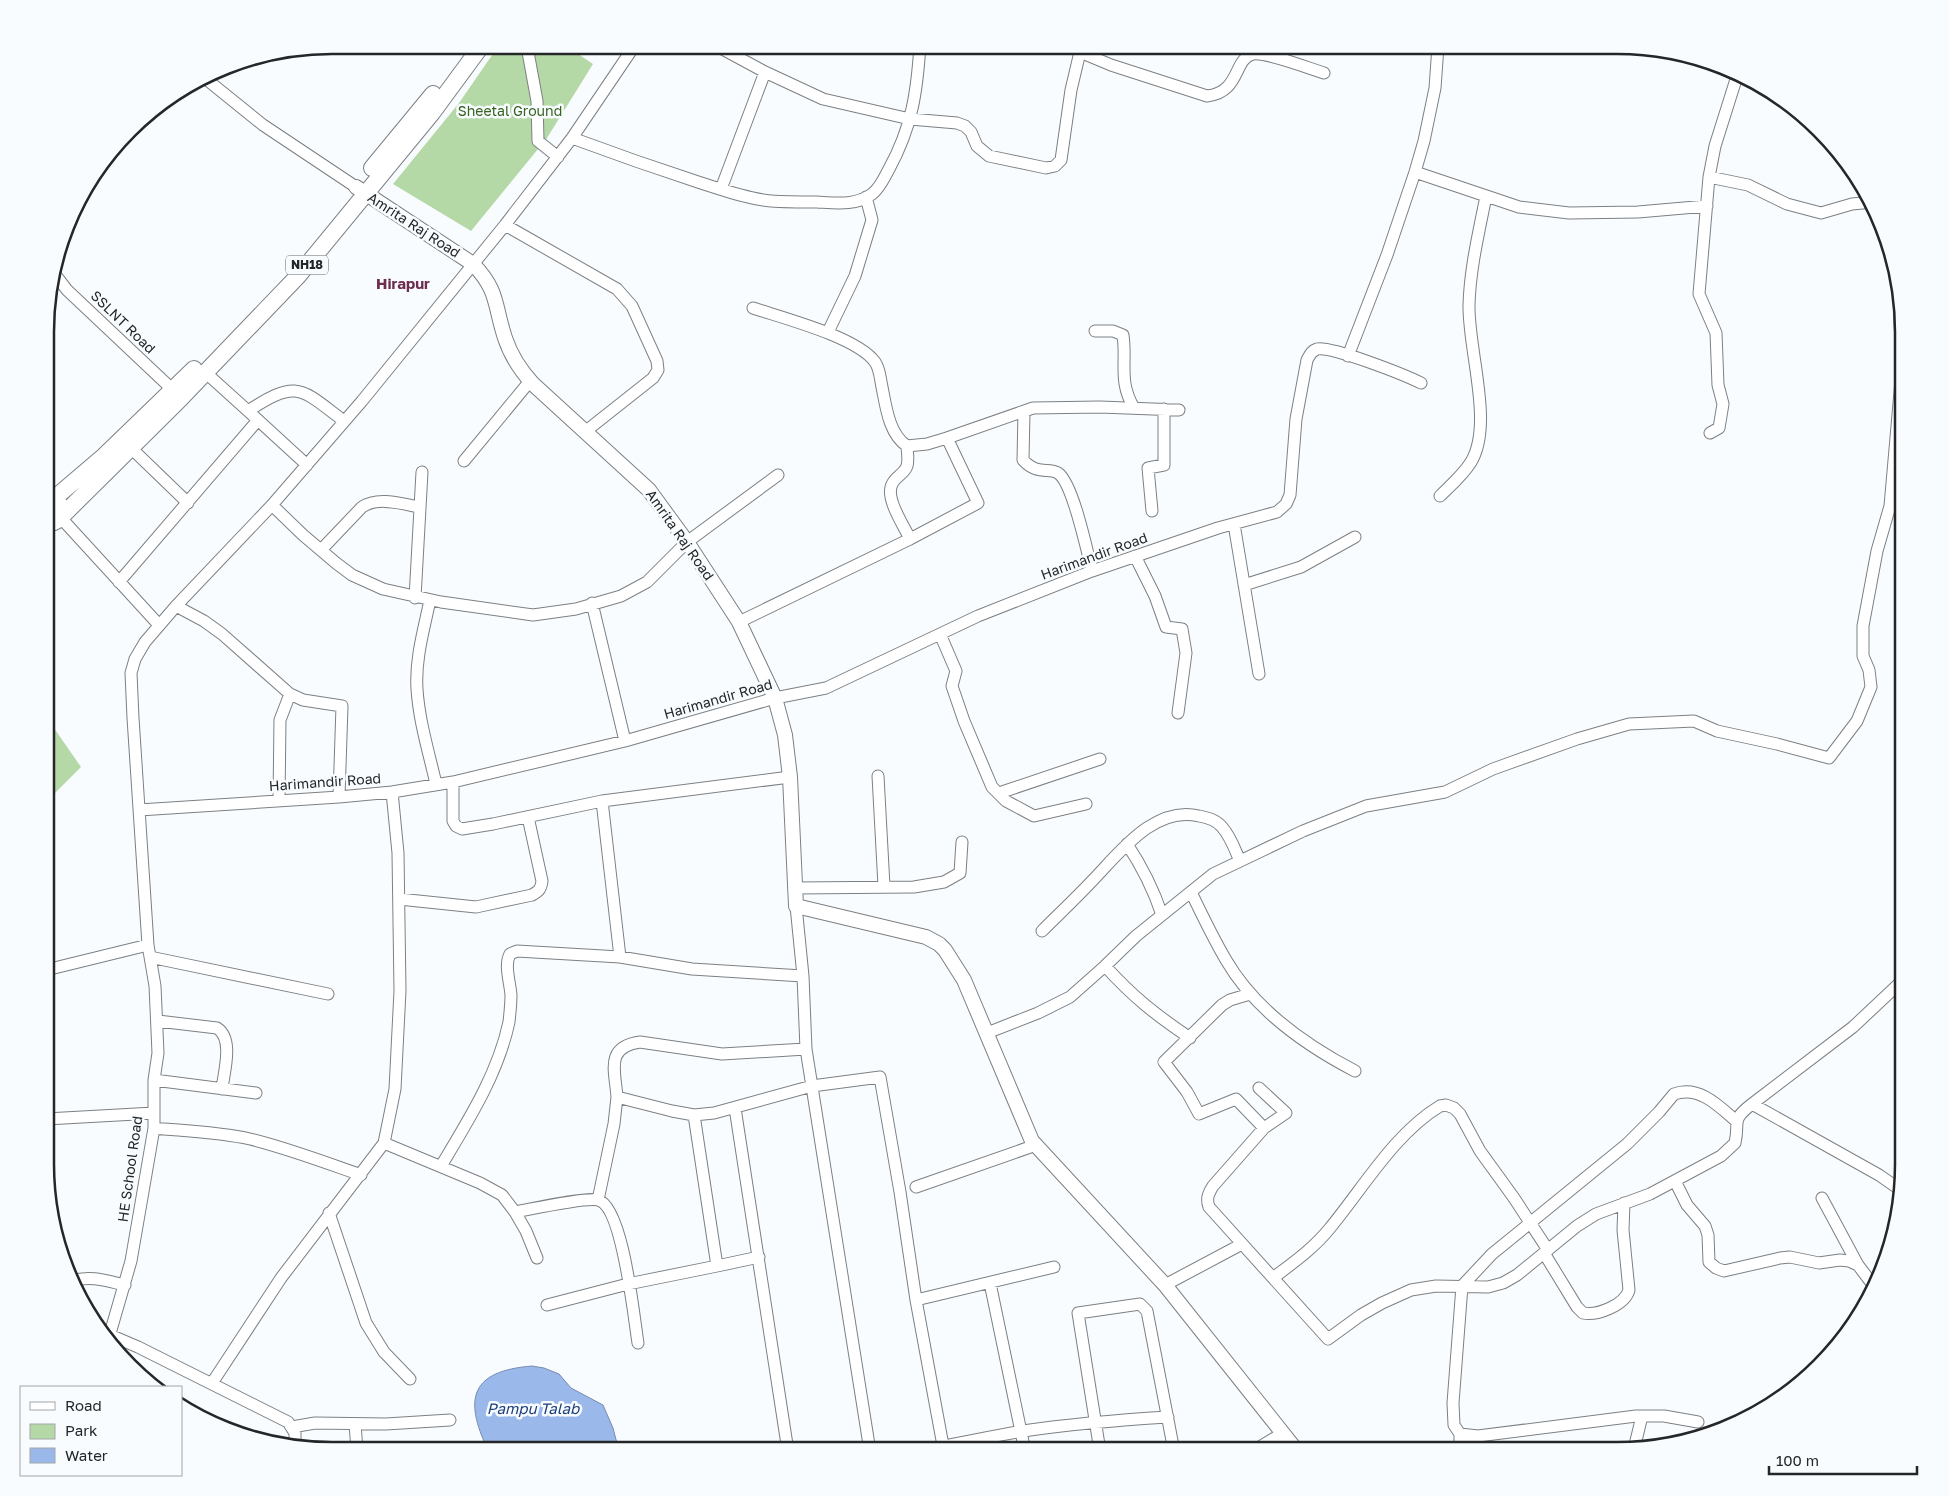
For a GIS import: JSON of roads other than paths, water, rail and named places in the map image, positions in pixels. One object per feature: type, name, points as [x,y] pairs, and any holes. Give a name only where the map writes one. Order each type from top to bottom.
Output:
[{"type":"highway","name":"NH18","points":[[54,498],[178,393],[206,373],[298,276],[462,54]]},
{"type":"highway","name":"NH18","points":[[55,521],[130,447],[432,113],[475,54]]},
{"type":"highway","name":"NH18","points":[[54,503],[61,506],[55,521]]},
{"type":"main road","name":"Amrita Raj Road","points":[[361,190],[473,264],[489,282],[493,290],[508,347],[519,368],[530,381],[650,490],[687,542],[738,622],[775,698],[785,735],[790,777],[796,906]]},
{"type":"main road","points":[[796,906],[926,937],[939,944],[951,958],[964,980],[1026,1128],[1036,1145],[1165,1285],[1290,1442]]},
{"type":"street","points":[[528,54],[537,101],[538,141],[558,157]]},
{"type":"street","points":[[586,431],[653,378],[658,370],[657,361],[632,306],[617,289],[505,225],[572,138],[629,54]]},
{"type":"street","points":[[731,54],[764,72],[823,98],[910,119],[957,123],[971,132],[977,146],[989,156],[1046,168],[1055,166],[1061,160],[1075,54]]},
{"type":"street","points":[[572,138],[648,166],[721,189],[771,201],[845,203],[872,194],[881,183],[899,152],[910,119],[917,88],[919,54]]},
{"type":"street","points":[[1088,54],[1143,76],[1207,96],[1218,95],[1227,90],[1243,62],[1253,54]]},
{"type":"street","points":[[1274,54],[1324,73]]},
{"type":"street","points":[[1421,383],[1348,356],[1387,255],[1415,172],[1424,141],[1434,88],[1437,54]]},
{"type":"street","points":[[721,189],[764,72]]},
{"type":"street","points":[[1710,433],[1719,428],[1723,404],[1718,385],[1716,333],[1699,294],[1709,177],[1715,146],[1736,80]]},
{"type":"street","points":[[209,82],[263,125],[361,190]]},
{"type":"street","points":[[1415,172],[1519,207],[1569,213],[1638,212],[1707,206]]},
{"type":"street","points":[[1709,177],[1748,185],[1787,204],[1820,212],[1864,203]]},
{"type":"street","points":[[828,332],[855,276],[872,220],[866,196]]},
{"type":"street","points":[[1440,496],[1462,474],[1471,461],[1481,432],[1480,408],[1471,343],[1469,306],[1471,274],[1486,196]]},
{"type":"street","name":"HE School Road","points":[[111,1334],[131,1261],[154,1128],[154,1080],[158,1053],[155,986],[148,945],[131,673],[135,659],[140,649],[159,625],[307,466],[505,225]]},
{"type":"street","name":"SSLNT Road","points":[[59,279],[67,290],[178,393]]},
{"type":"street","points":[[753,308],[828,332],[864,352],[874,361],[879,370],[892,426],[896,436],[907,446],[908,465],[903,472],[895,477],[890,488],[891,500],[910,539]]},
{"type":"street","points":[[1095,331],[1113,331],[1123,335],[1124,384],[1134,408]]},
{"type":"street","name":"Harimandir Road","points":[[139,810],[339,797],[392,792],[453,782],[625,741],[775,698],[826,688],[978,616],[1092,571],[1234,524],[1277,512],[1286,504],[1290,495],[1296,419],[1307,360],[1311,352],[1320,349],[1348,356]]},
{"type":"street","points":[[206,373],[307,466]]},
{"type":"street","points":[[464,461],[530,381]]},
{"type":"street","points":[[248,411],[273,396],[294,390],[307,393],[344,421]]},
{"type":"street","points":[[907,446],[927,444],[947,438],[1033,408],[1179,410]]},
{"type":"street","points":[[1152,511],[1148,468],[1164,466],[1164,409]]},
{"type":"street","points":[[1024,412],[1023,460],[1030,467],[1056,472],[1064,479],[1074,506],[1092,571]]},
{"type":"street","points":[[119,582],[258,420]]},
{"type":"street","points":[[738,622],[910,539],[978,503],[947,438]]},
{"type":"street","points":[[130,447],[188,503]]},
{"type":"street","points":[[987,1033],[1070,998],[1136,936],[1213,874],[1303,831],[1366,806],[1445,792],[1494,769],[1577,739],[1629,724],[1694,721],[1716,731],[1777,744],[1828,758],[1857,720],[1871,687],[1869,670],[1863,656],[1863,626],[1877,551],[1890,506],[1895,449]]},
{"type":"street","points":[[415,598],[422,472]]},
{"type":"street","points":[[272,505],[321,550],[352,575],[383,589],[415,598],[533,615],[576,609],[621,596],[647,582],[687,542],[778,475]]},
{"type":"street","points":[[321,550],[362,506],[368,503],[385,502],[420,507]]},
{"type":"street","points":[[55,521],[119,582],[159,625]]},
{"type":"street","points":[[1234,524],[1259,674]]},
{"type":"street","points":[[1244,585],[1301,567],[1355,537]]},
{"type":"street","points":[[1135,556],[1155,596],[1166,627],[1182,629],[1186,653],[1178,713]]},
{"type":"street","points":[[430,600],[418,662],[417,688],[420,712],[436,784]]},
{"type":"street","points":[[592,603],[625,741]]},
{"type":"street","points":[[176,606],[204,621],[222,634],[290,694],[303,700],[342,706],[339,797]]},
{"type":"street","points":[[940,634],[956,670],[952,686],[964,721],[992,787],[1006,801],[1034,816],[1086,804]]},
{"type":"street","points":[[279,800],[280,720],[290,694]]},
{"type":"street","points":[[999,794],[1100,759]]},
{"type":"street","points":[[878,776],[884,886]]},
{"type":"street","points":[[453,782],[452,813],[456,826],[462,829],[602,801],[790,777]]},
{"type":"street","points":[[212,1383],[281,1278],[384,1143],[395,1088],[400,991],[398,853],[392,792]]},
{"type":"street","points":[[602,801],[620,957]]},
{"type":"street","points":[[1042,931],[1127,844],[1150,826],[1175,815],[1193,814],[1212,818],[1223,828],[1232,842],[1240,861]]},
{"type":"street","points":[[399,899],[476,907],[532,895],[538,892],[542,881],[528,817]]},
{"type":"street","points":[[794,888],[914,887],[944,882],[960,872],[962,842]]},
{"type":"street","points":[[1127,844],[1152,884],[1162,915]]},
{"type":"street","points":[[1191,892],[1226,961],[1264,1010],[1333,1060],[1355,1071]]},
{"type":"street","points":[[796,906],[803,976],[806,1049],[869,1442]]},
{"type":"street","points":[[54,968],[148,945]]},
{"type":"street","points":[[441,1166],[476,1107],[504,1042],[509,1020],[511,996],[508,965],[510,954],[517,951],[620,957],[692,969],[803,976]]},
{"type":"street","points":[[150,957],[328,994]]},
{"type":"street","points":[[1106,966],[1130,994],[1156,1015],[1190,1038]]},
{"type":"street","points":[[1259,1088],[1286,1113],[1264,1128],[1212,1186],[1207,1198],[1209,1208],[1328,1339],[1361,1315],[1411,1290],[1436,1286],[1488,1287],[1503,1283],[1517,1275],[1596,1214],[1650,1194],[1721,1156],[1733,1146],[1736,1139],[1736,1121],[1741,1112],[1853,1027],[1895,987]]},
{"type":"street","points":[[1250,994],[1230,1000],[1222,1005],[1164,1062],[1199,1114],[1236,1099],[1264,1128]]},
{"type":"street","points":[[158,1021],[217,1028],[223,1032],[226,1039],[226,1048],[222,1089]]},
{"type":"street","points":[[598,1200],[614,1124],[617,1097],[614,1058],[619,1049],[627,1044],[640,1042],[722,1054],[806,1049]]},
{"type":"street","points":[[617,1097],[694,1115],[735,1108],[812,1086],[880,1078],[916,1300],[942,1442]]},
{"type":"street","points":[[154,1080],[256,1093]]},
{"type":"street","points":[[1460,1442],[1460,1434],[1454,1425],[1453,1403],[1462,1286],[1492,1254],[1627,1144],[1674,1094],[1685,1092],[1703,1095],[1736,1121]]},
{"type":"street","points":[[1752,1104],[1895,1186]]},
{"type":"street","points":[[1273,1278],[1307,1253],[1330,1229],[1384,1158],[1408,1132],[1440,1106],[1454,1108],[1460,1114],[1480,1152],[1531,1223],[1577,1307],[1583,1313],[1597,1313],[1627,1296],[1629,1278],[1622,1230],[1624,1203]]},
{"type":"street","points":[[735,1108],[787,1442]]},
{"type":"street","points":[[54,1119],[154,1113]]},
{"type":"street","points":[[694,1115],[717,1266]]},
{"type":"street","points":[[154,1128],[207,1132],[248,1139],[360,1174]]},
{"type":"street","points":[[384,1143],[480,1183],[502,1195],[526,1231],[537,1258]]},
{"type":"street","points":[[916,1187],[1036,1145]]},
{"type":"street","points":[[1675,1180],[1688,1204],[1705,1226],[1708,1235],[1709,1262],[1716,1268],[1724,1271],[1790,1257],[1819,1263],[1840,1260],[1849,1261],[1858,1266]]},
{"type":"street","points":[[1822,1198],[1858,1266],[1870,1281]]},
{"type":"street","points":[[515,1212],[586,1200],[598,1200],[607,1204],[615,1220],[624,1253],[638,1344]]},
{"type":"street","points":[[330,1213],[366,1323],[384,1352],[410,1379]]},
{"type":"street","points":[[1165,1285],[1242,1244]]},
{"type":"street","points":[[547,1305],[628,1284],[759,1257]]},
{"type":"street","points":[[916,1300],[1054,1267]]},
{"type":"street","points":[[79,1279],[95,1278],[125,1284]]},
{"type":"street","points":[[990,1283],[1023,1442]]},
{"type":"street","points":[[1098,1442],[1078,1313],[1140,1304],[1147,1311],[1172,1442]]},
{"type":"street","points":[[114,1338],[138,1347],[288,1422],[295,1432],[295,1440]]},
{"type":"street","points":[[1460,1434],[1478,1436],[1642,1416],[1664,1416],[1698,1422]]},
{"type":"street","points":[[1636,1442],[1642,1416]]},
{"type":"street","points":[[975,1442],[1021,1432],[1095,1422],[1168,1417]]},
{"type":"street","points":[[292,1427],[315,1423],[355,1424],[450,1420]]},
{"type":"street","points":[[355,1424],[356,1442]]},
{"type":"street","points":[[1268,1442],[1283,1433]]},
{"type":"water","name":"Pampu Talab","points":[[532,1366],[559,1374],[571,1388],[603,1405],[617,1442],[484,1442],[476,1416],[475,1402],[478,1390],[485,1381],[496,1374]]},
{"type":"district","name":"Hirapur","points":[[403,284]]},
{"type":"park label","name":"Sheetal Ground","points":[[510,111]]}]
